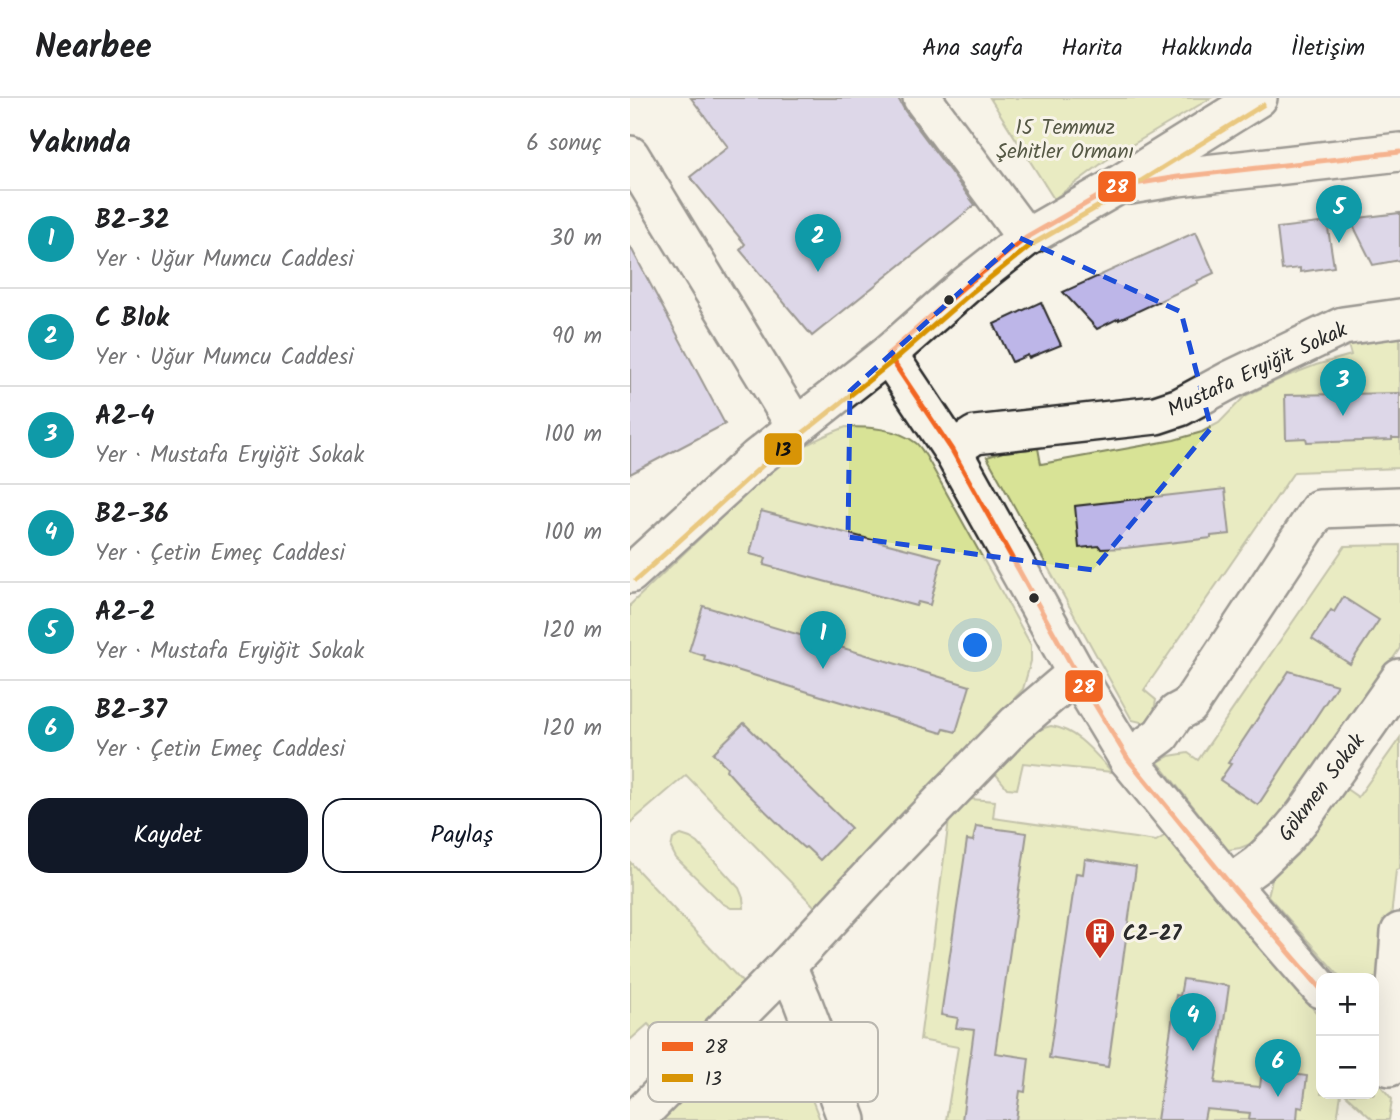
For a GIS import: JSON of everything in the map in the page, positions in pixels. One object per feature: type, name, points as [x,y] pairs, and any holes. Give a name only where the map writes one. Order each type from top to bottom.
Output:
[{"type":"street","points":[[922,98],[1026,238]]},
{"type":"street","points":[[630,574],[757,458],[888,354],[965,286],[1026,238],[1115,187],[1258,98]]},
{"type":"street","points":[[1219,122],[1216,136],[1226,158],[1235,164],[1255,169]]},
{"type":"street","points":[[1115,187],[1178,177],[1400,152]]},
{"type":"street","points":[[630,155],[796,427]]},
{"type":"street","name":"Mustafa Eryiğit Sokak","points":[[952,450],[975,435],[1156,415],[1180,407],[1343,326],[1400,318]]},
{"type":"street","points":[[888,354],[952,450],[1076,673],[1128,760],[1316,983]]},
{"type":"street","points":[[1128,760],[1161,734],[1176,713],[1189,706],[1319,509],[1400,506]]},
{"type":"street","points":[[732,1022],[1016,724],[1076,673]]},
{"type":"street","name":"Gökmen Sokak","points":[[1230,884],[1258,864],[1304,815],[1400,678]]},
{"type":"street","points":[[1388,1065],[1400,932]]},
{"type":"street","points":[[787,967],[810,1022]]},
{"type":"street","points":[[635,1120],[653,1102]]},
{"type":"street","points":[[840,1102],[847,1120]]},
{"type":"highlighted area","points":[[1020,238],[1181,312],[1211,428],[1093,570],[848,537],[850,391]]},
{"type":"green space","name":"15 Temmuz Şehitler Ormanı","points":[[990,98],[1211,98],[1105,161],[1054,199]]},
{"type":"green space","points":[[1400,333],[1400,468],[1294,472],[1144,690],[1156,700],[1154,711],[1145,723],[1132,720],[987,457],[1003,452],[1038,448],[1041,464],[1174,440],[1202,432],[1219,423],[1245,396],[1282,378],[1351,355],[1346,338]]},
{"type":"green space","points":[[846,427],[891,431],[920,447],[1031,645],[1031,661],[1023,689],[940,780],[816,908],[686,775],[630,823],[630,605],[770,471],[806,445]]},
{"type":"green space","points":[[1400,545],[1400,648],[1276,834],[1228,850],[1158,762],[1169,756],[1188,753],[1198,760],[1345,546]]},
{"type":"green space","points":[[1051,726],[1070,732],[1078,738],[1112,772],[1023,763],[1017,789],[1007,788],[995,773],[1034,733]]},
{"type":"green space","points":[[1400,738],[1400,869],[1396,870],[1380,1022],[1379,973],[1337,973],[1268,896],[1274,871],[1342,786],[1358,797]]},
{"type":"green space","points":[[970,799],[995,801],[993,818],[1156,841],[1166,835],[1316,1012],[1316,1099],[1340,1099],[1337,1120],[946,1120],[958,1047],[920,1040],[949,820]]},
{"type":"green space","points":[[681,835],[698,843],[739,888],[744,908],[731,908],[722,903],[676,858],[671,848],[673,839]]},
{"type":"green space","points":[[630,862],[745,985],[708,1022],[648,1022],[630,1040]]},
{"type":"green space","points":[[1379,1084],[1392,1099],[1389,1120],[1373,1120],[1350,1099],[1379,1099]]},
{"type":"green space","points":[[680,1102],[813,1102],[820,1120],[662,1120]]},
{"type":"building","points":[[691,98],[898,98],[975,205],[812,336],[740,250],[745,244],[690,177],[728,147]]},
{"type":"building","points":[[1400,213],[1400,260],[1373,265],[1350,219]]},
{"type":"building","points":[[1327,222],[1334,267],[1300,272],[1300,268],[1282,270],[1277,228]]},
{"type":"building","points":[[1196,232],[1214,273],[1119,320],[1097,329],[1063,292]]},
{"type":"building","points":[[630,246],[725,424],[630,474]]},
{"type":"building","points":[[1041,302],[1061,345],[1012,362],[994,324]]},
{"type":"building","points":[[1400,393],[1400,438],[1332,442],[1307,442],[1306,438],[1286,439],[1285,395]]},
{"type":"building","points":[[1225,489],[1230,534],[1125,548],[1079,548],[1075,506]]},
{"type":"building","points":[[761,511],[942,558],[930,605],[918,602],[916,606],[764,565],[766,558],[750,554]]},
{"type":"building","points":[[1343,597],[1379,620],[1350,664],[1312,639]]},
{"type":"building","points":[[703,606],[970,686],[956,732],[944,729],[942,733],[704,660],[705,656],[689,651]]},
{"type":"building","points":[[1289,671],[1337,685],[1258,805],[1220,780],[1231,764],[1228,763]]},
{"type":"building","points":[[744,723],[851,828],[820,860],[796,841],[742,788],[713,753]]},
{"type":"building","points":[[976,826],[1027,833],[995,1053],[1029,1058],[1025,1092],[1020,1091],[1016,1120],[962,1120],[974,1030],[956,1028],[958,1018],[941,1015],[967,840],[973,841]]},
{"type":"building","name":"C2-27","points":[[1085,859],[1136,867],[1108,1067],[1049,1058],[1076,873],[1083,874]]},
{"type":"building","points":[[1183,979],[1229,986],[1215,1083],[1260,1087],[1262,1070],[1307,1076],[1303,1108],[1298,1107],[1297,1120],[1249,1120],[1250,1113],[1206,1109],[1204,1120],[1157,1120],[1176,995],[1180,996]]},
{"type":"transit line","name":"13","points":[[636,580],[763,465],[1031,245],[1120,194],[1263,105]]},
{"type":"transit line","name":"28","points":[[888,354],[965,286],[1026,238],[1115,187],[1178,177],[1400,152]]},
{"type":"transit line","name":"28","points":[[888,354],[952,450],[1076,673],[1128,759],[1230,884],[1316,983]]},
{"type":"place","name":"A2-2","points":[[1339,243]]},
{"type":"place","name":"C Blok","points":[[818,272]]},
{"type":"place","name":"A2-4","points":[[1343,416]]},
{"type":"place","name":"B2-32","points":[[823,669]]},
{"type":"place","name":"C2-27","points":[[1100,960]]},
{"type":"place","name":"B2-36","points":[[1193,1051]]},
{"type":"place","name":"B2-37","points":[[1278,1097]]}]
